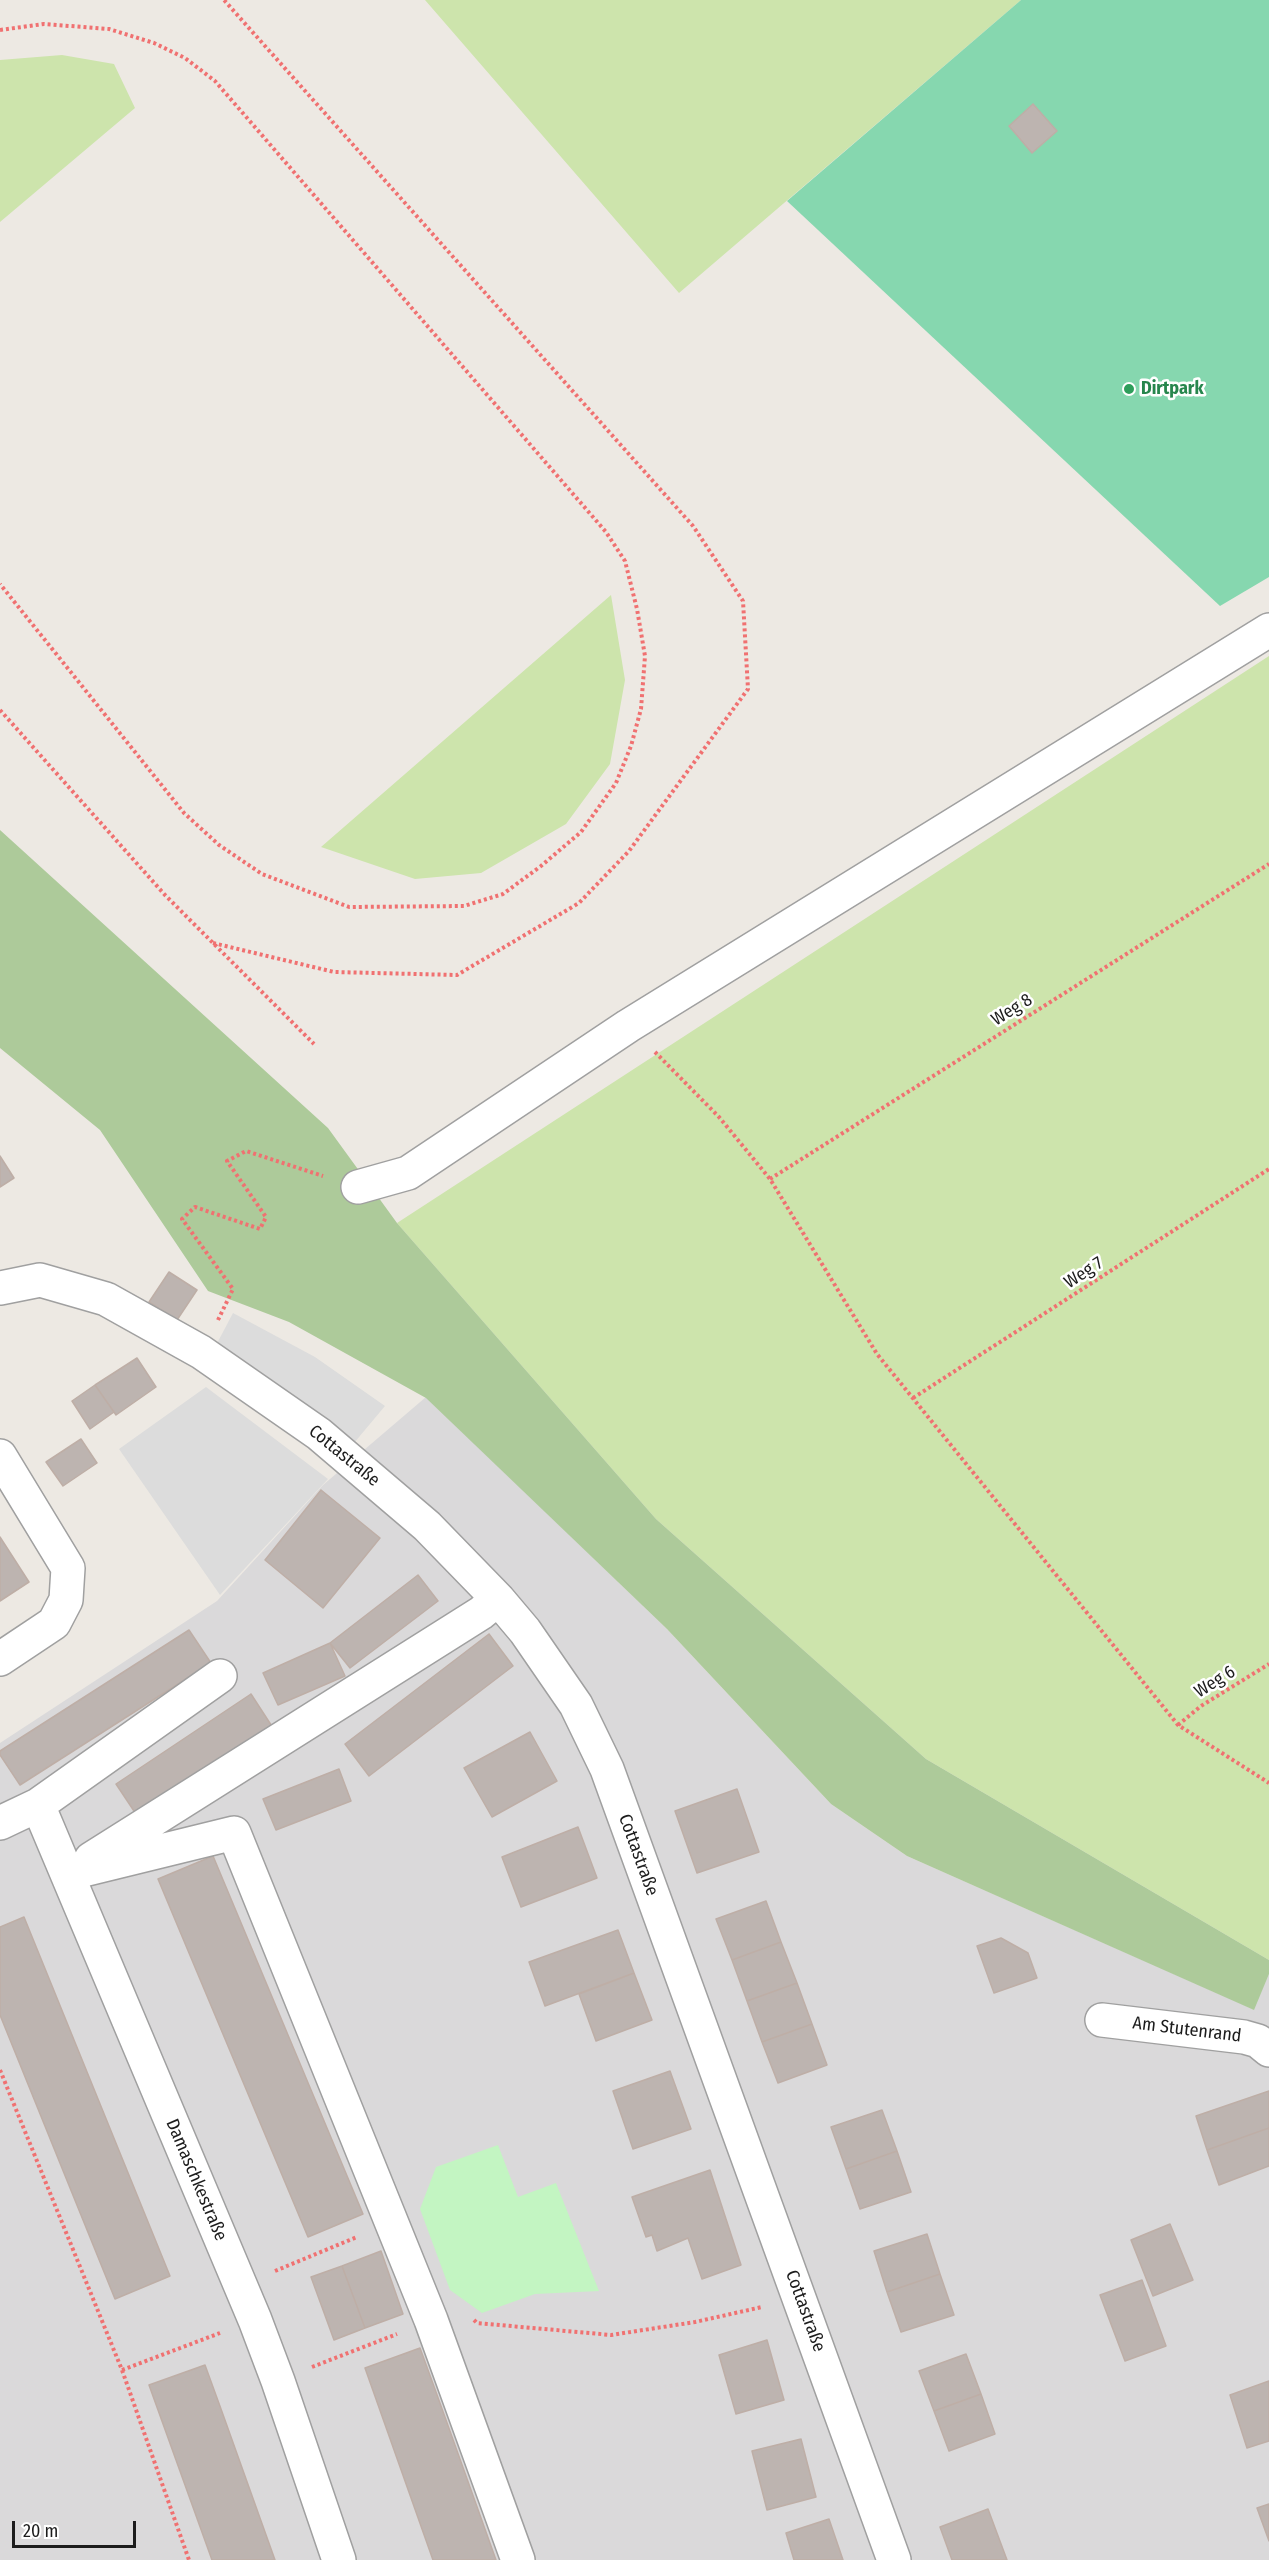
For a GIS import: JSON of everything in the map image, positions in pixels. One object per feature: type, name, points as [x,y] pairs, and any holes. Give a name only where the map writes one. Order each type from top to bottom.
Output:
[{"type":"street","points":[[358,1187],[408,1173],[628,1026],[1269,630]]},
{"type":"street","name":"Cottastraße","points":[[0,1288],[39,1280],[106,1299],[201,1352],[319,1434],[427,1526],[498,1599],[525,1631],[576,1705],[607,1769],[894,2560]]},
{"type":"street","points":[[0,1456],[68,1568],[66,1599],[54,1623],[0,1659]]},
{"type":"street","points":[[67,1874],[482,1613],[498,1599]]},
{"type":"street","points":[[0,1823],[38,1805],[220,1676]]},
{"type":"street","name":"Damaschkestraße","points":[[38,1805],[255,2320],[278,2380],[339,2560]]},
{"type":"street","points":[[67,1874],[234,1833],[431,2320],[518,2560]]},
{"type":"street","name":"Am Stutenrand","points":[[1102,2020],[1244,2037],[1258,2041],[1269,2050]]},
{"type":"path","points":[[213,943],[334,972],[457,975],[579,903],[629,851],[748,689],[743,602],[693,526],[224,0]]},
{"type":"path","points":[[0,30],[44,24],[109,29],[154,43],[185,58],[215,81],[606,532],[625,561],[637,609],[645,656],[641,709],[631,746],[616,783],[581,832],[541,866],[502,894],[464,906],[349,907],[262,874],[219,845],[184,813],[0,584]]},
{"type":"path","points":[[0,710],[165,895],[314,1044]]},
{"type":"path","name":"Weg 8","points":[[770,1179],[1269,864]]},
{"type":"path","points":[[628,1026],[719,1117],[770,1179],[877,1354],[1178,1725],[1269,1783]]},
{"type":"path","points":[[233,1289],[182,1220],[195,1207],[260,1230],[266,1217],[227,1161],[246,1151],[358,1187]]},
{"type":"path","name":"Weg 7","points":[[913,1398],[1269,1170]]},
{"type":"path","name":"Weg 6","points":[[1178,1725],[1202,1706],[1269,1664]]},
{"type":"path","points":[[0,2070],[122,2370],[189,2560]]},
{"type":"path","points":[[241,2285],[391,2222]]},
{"type":"path","points":[[278,2380],[460,2308],[477,2323],[611,2335],[694,2322],[801,2299]]},
{"type":"path","points":[[122,2370],[255,2320]]},
{"type":"shaded area","points":[[233,1313],[315,1357],[385,1406],[354,1443],[213,1351]]},
{"type":"shaded area","points":[[206,1387],[328,1479],[220,1595],[119,1449]]},
{"type":"shaded area","points":[[426,1397],[667,1629],[831,1804],[907,1856],[1253,2009],[1269,1974],[1269,2560],[0,2560],[0,1743],[217,1601],[323,1485]]},
{"type":"green space","points":[[425,0],[1021,0],[679,293]]},
{"type":"green space","name":"Dirtpark","points":[[1021,0],[1269,0],[1269,577],[1220,606],[787,201]]},
{"type":"green space","points":[[62,55],[114,64],[135,108],[0,222],[0,60]]},
{"type":"green space","points":[[611,595],[625,680],[610,764],[566,824],[481,873],[415,879],[321,847]]},
{"type":"green space","points":[[1269,656],[1269,1960],[926,1759],[656,1519],[397,1223]]},
{"type":"green space","points":[[0,830],[328,1128],[397,1223],[656,1519],[926,1759],[1269,1960],[1269,1974],[1254,2010],[907,1856],[831,1804],[667,1629],[426,1398],[289,1322],[208,1291],[100,1130],[0,1048]]},
{"type":"green space","points":[[498,2145],[518,2197],[556,2183],[599,2291],[535,2294],[482,2313],[450,2290],[420,2209],[436,2167]]},
{"type":"building","points":[[1033,104],[1057,131],[1032,153],[1009,126]]},
{"type":"building","points":[[0,1156],[14,1178],[0,1187]]},
{"type":"building","points":[[169,1272],[197,1290],[177,1320],[149,1302]]},
{"type":"building","points":[[137,1358],[156,1387],[116,1415],[95,1385]]},
{"type":"building","points":[[95,1385],[114,1412],[90,1429],[72,1401]]},
{"type":"building","points":[[81,1439],[97,1463],[63,1486],[46,1462]]},
{"type":"building","points":[[321,1490],[380,1538],[323,1608],[265,1560]]},
{"type":"building","points":[[0,1537],[29,1582],[0,1601]]},
{"type":"building","points":[[418,1575],[438,1601],[350,1668],[330,1643]]},
{"type":"building","points":[[189,1630],[211,1663],[20,1785],[0,1755],[0,1751]]},
{"type":"building","points":[[489,1634],[513,1666],[369,1776],[345,1744]]},
{"type":"building","points":[[330,1643],[345,1676],[278,1705],[263,1673]]},
{"type":"building","points":[[251,1694],[275,1731],[140,1820],[116,1784]]},
{"type":"building","points":[[530,1732],[557,1781],[492,1817],[464,1768]]},
{"type":"building","points":[[339,1769],[351,1801],[276,1830],[263,1799]]},
{"type":"building","points":[[737,1789],[759,1852],[697,1873],[675,1811]]},
{"type":"building","points":[[578,1827],[597,1878],[521,1907],[502,1857]]},
{"type":"building","points":[[213,1856],[363,2214],[308,2237],[158,1879]]},
{"type":"building","points":[[766,1901],[781,1942],[732,1960],[716,1919]]},
{"type":"building","points":[[24,1917],[170,2276],[115,2299],[0,2015],[0,1927]]},
{"type":"building","points":[[618,1930],[634,1973],[545,2006],[529,1962]]},
{"type":"building","points":[[1001,1938],[1028,1953],[1037,1978],[994,1993],[977,1946]]},
{"type":"building","points":[[781,1942],[797,1983],[747,2001],[732,1960]]},
{"type":"building","points":[[634,1973],[652,2020],[596,2041],[579,1994]]},
{"type":"building","points":[[797,1983],[812,2024],[762,2042],[747,2001]]},
{"type":"building","points":[[812,2024],[827,2065],[778,2083],[762,2042]]},
{"type":"building","points":[[670,2071],[691,2129],[633,2149],[613,2091]]},
{"type":"building","points":[[1269,2091],[1269,2128],[1207,2150],[1196,2116]]},
{"type":"building","points":[[882,2110],[897,2151],[846,2169],[831,2127]]},
{"type":"building","points":[[1269,2128],[1269,2166],[1219,2185],[1207,2150]]},
{"type":"building","points":[[897,2151],[911,2192],[860,2209],[846,2169]]},
{"type":"building","points":[[710,2170],[741,2265],[702,2279],[688,2238],[657,2251],[652,2235],[646,2237],[632,2197]]},
{"type":"building","points":[[1170,2224],[1193,2280],[1153,2296],[1131,2240]]},
{"type":"building","points":[[927,2234],[940,2274],[887,2292],[874,2251]]},
{"type":"building","points":[[381,2251],[403,2314],[365,2328],[342,2266]]},
{"type":"building","points":[[342,2266],[365,2328],[334,2340],[311,2277]]},
{"type":"building","points":[[940,2274],[954,2315],[901,2332],[887,2292]]},
{"type":"building","points":[[1142,2280],[1166,2346],[1125,2361],[1100,2295]]},
{"type":"building","points":[[767,2340],[784,2400],[736,2414],[719,2355]]},
{"type":"building","points":[[420,2348],[496,2560],[433,2560],[365,2368]]},
{"type":"building","points":[[966,2354],[981,2394],[934,2411],[919,2371]]},
{"type":"building","points":[[205,2365],[275,2560],[212,2560],[149,2385]]},
{"type":"building","points":[[1269,2381],[1269,2441],[1247,2448],[1230,2395]]},
{"type":"building","points":[[981,2394],[995,2434],[949,2451],[934,2411]]},
{"type":"building","points":[[801,2439],[816,2497],[767,2510],[752,2451]]},
{"type":"building","points":[[1269,2504],[1269,2541],[1257,2508]]},
{"type":"building","points":[[988,2509],[1007,2560],[952,2560],[940,2527]]},
{"type":"building","points":[[829,2519],[843,2560],[794,2560],[786,2533]]},
{"type":"place","name":"Dirtpark","points":[[1129,389]]}]
